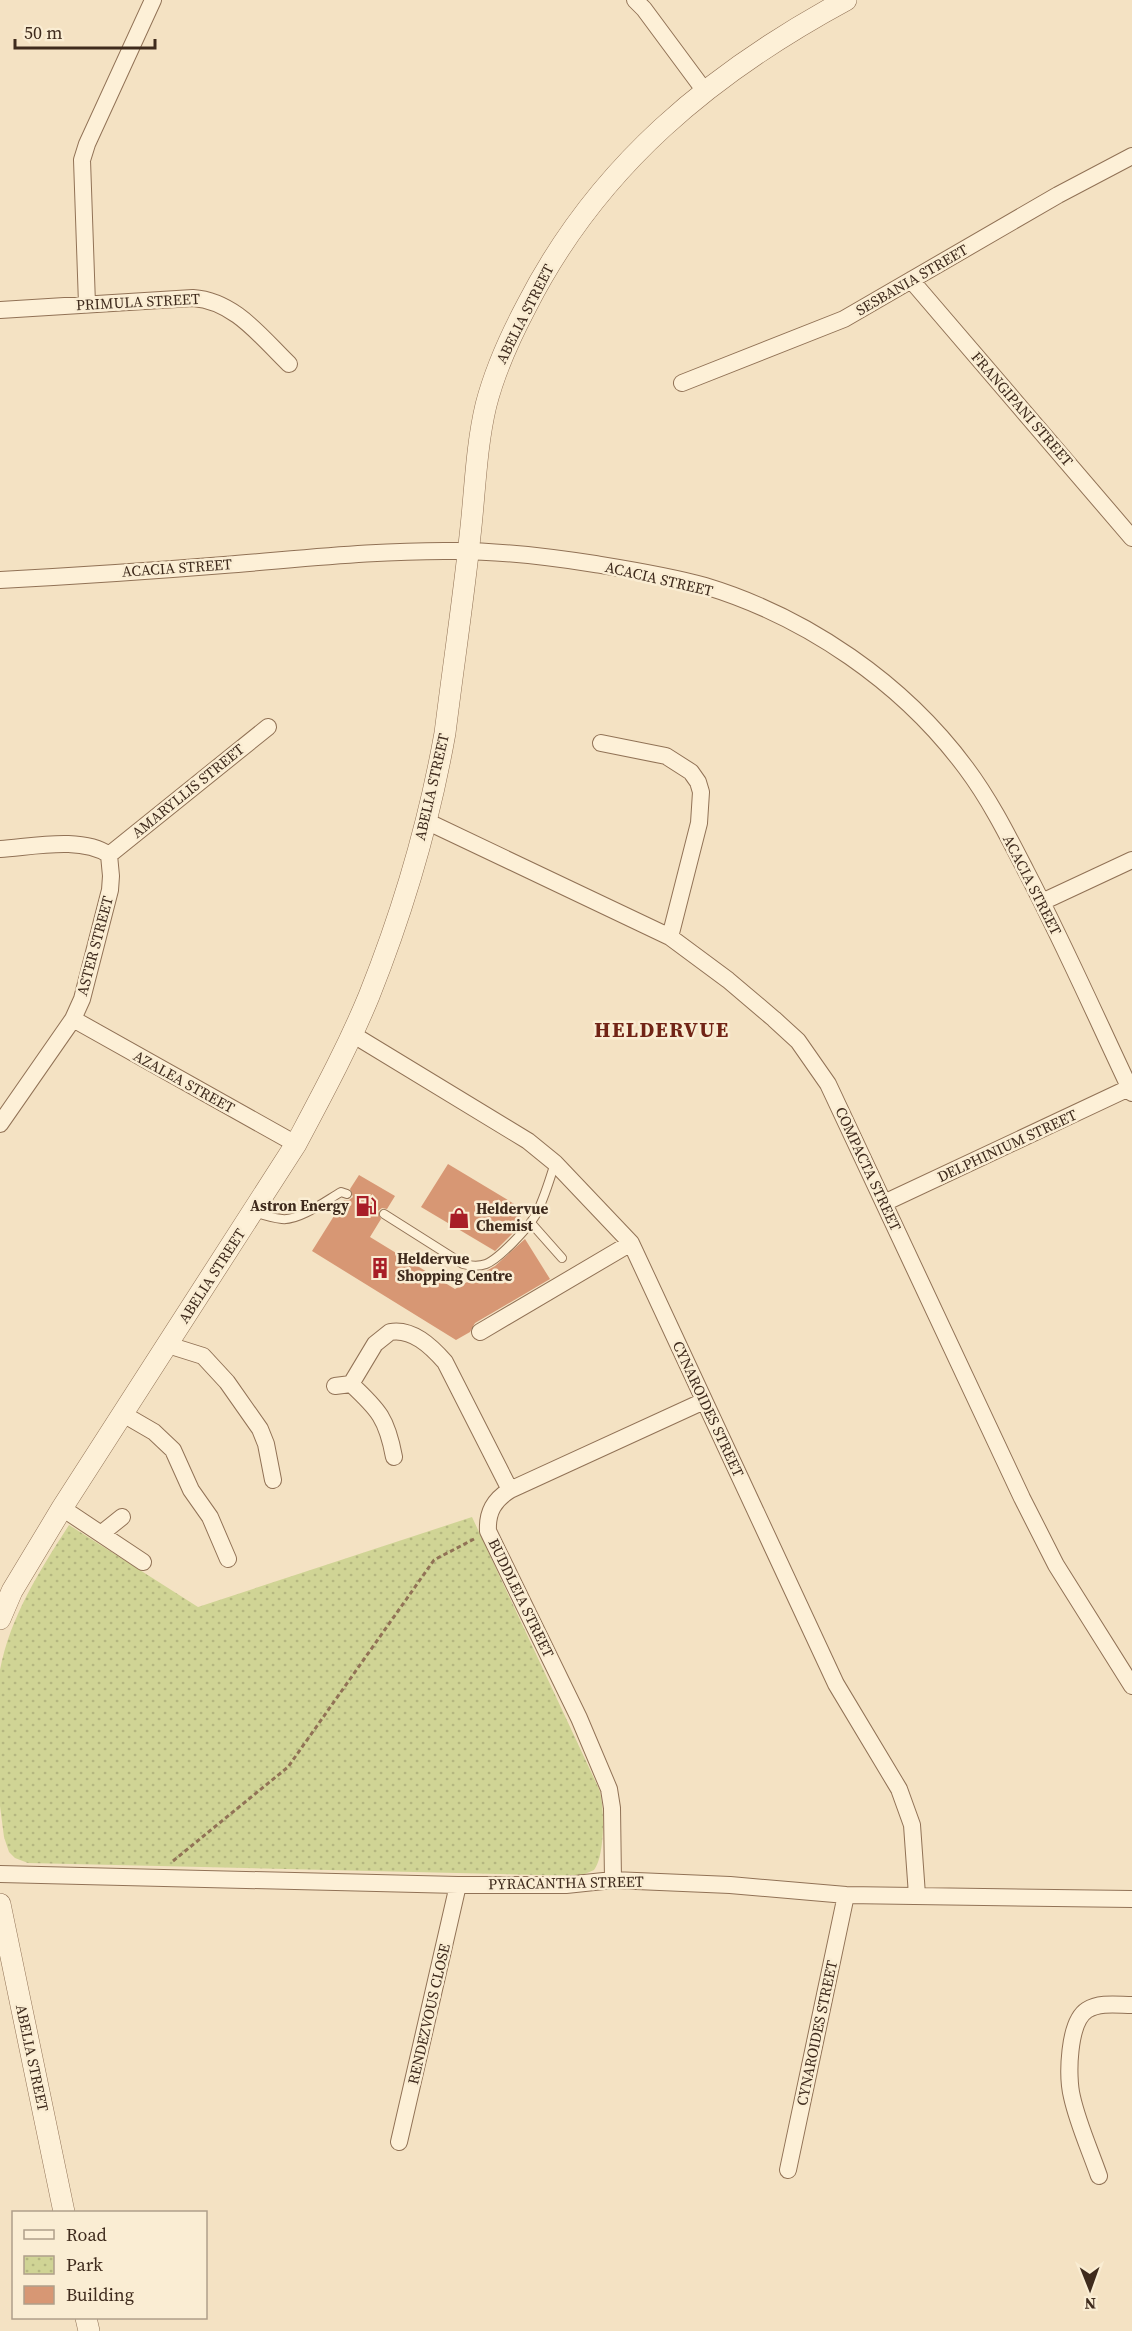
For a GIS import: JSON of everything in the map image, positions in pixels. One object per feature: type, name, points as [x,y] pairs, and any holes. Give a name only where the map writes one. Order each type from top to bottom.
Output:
[{"type":"street","points":[[87,304],[82,160],[87,144],[153,0]]},
{"type":"street","points":[[635,0],[704,90]]},
{"type":"street","name":"ABELIA STREET","points":[[0,1619],[12,1591],[62,1508],[296,1144],[369,996],[407,891],[426,821],[445,734],[486,407],[507,345],[536,287],[579,220],[603,189],[658,130],[704,90],[760,52],[846,0]]},
{"type":"street","name":"SESBANIA STREET","points":[[682,382],[844,319],[1058,195],[1132,156]]},
{"type":"street","name":"FRANGIPANI STREET","points":[[911,280],[1132,538]]},
{"type":"street","name":"PRIMULA STREET","points":[[0,310],[209,299],[222,304],[240,316],[289,364]]},
{"type":"street","name":"ACACIA STREET","points":[[0,580],[140,572],[371,553],[468,551],[563,559],[641,572],[706,586],[759,607],[814,633],[870,673],[934,728],[989,799],[1042,902],[1131,1090]]},
{"type":"street","name":"AMARYLLIS STREET","points":[[109,855],[268,727]]},
{"type":"street","points":[[602,742],[666,756],[691,772],[698,782],[701,792],[699,823],[670,937]]},
{"type":"street","name":"COMPACTA STREET","points":[[426,821],[670,937],[728,980],[798,1041],[828,1084],[1022,1498],[1056,1565],[1132,1686]]},
{"type":"street","points":[[0,849],[76,844],[93,846],[109,855]]},
{"type":"street","name":"ASTER STREET","points":[[0,1124],[73,1019],[82,999],[110,890],[109,855]]},
{"type":"street","points":[[1042,902],[1132,860]]},
{"type":"street","name":"AZALEA STREET","points":[[73,1019],[296,1144]]},
{"type":"street","name":"CYNAROIDES STREET","points":[[352,1034],[505,1125],[555,1163],[631,1243],[836,1684],[899,1789],[912,1825],[917,1895]]},
{"type":"street","name":"DELPHINIUM STREET","points":[[884,1203],[1131,1090]]},
{"type":"street","points":[[480,1332],[631,1243]]},
{"type":"street","points":[[394,1457],[391,1438],[379,1411],[343,1385],[375,1344],[383,1336],[397,1331],[419,1338],[435,1350],[445,1362],[510,1490]]},
{"type":"street","points":[[168,1345],[203,1356],[227,1382],[260,1429],[266,1444],[273,1480]]},
{"type":"street","name":"BUDDLEIA STREET","points":[[612,1880],[612,1808],[609,1789],[579,1718],[488,1532],[491,1510],[500,1496],[510,1490],[704,1401]]},
{"type":"street","points":[[123,1414],[154,1432],[173,1450],[191,1490],[210,1517],[228,1559]]},
{"type":"street","points":[[62,1508],[143,1562]]},
{"type":"street","points":[[102,1533],[122,1517]]},
{"type":"street","name":"PYRACANTHA STREET","points":[[0,1874],[458,1885],[566,1885],[612,1880],[730,1885],[846,1895],[1132,1899]]},
{"type":"street","name":"RENDEZVOUS CLOSE","points":[[399,2142],[458,1885]]},
{"type":"street","name":"CYNAROIDES STREET","points":[[789,2170],[846,1895]]},
{"type":"street","name":"ABELIA STREET","points":[[0,1904],[64,2211]]},
{"type":"street","points":[[1099,2176],[1072,2097],[1070,2082],[1074,2028],[1081,2014],[1093,2007],[1132,2006]]},
{"type":"lane","points":[[384,1214],[463,1264],[471,1266],[491,1262],[531,1223],[555,1163]]},
{"type":"lane","points":[[254,1212],[288,1219],[310,1210],[341,1192],[347,1194]]},
{"type":"lane","points":[[531,1223],[562,1258]]},
{"type":"path","points":[[152,1877],[288,1767],[434,1560],[488,1532]]},
{"type":"green space","points":[[472,1517],[599,1789],[603,1831],[598,1863],[594,1870],[580,1876],[28,1863],[15,1858],[9,1852],[4,1837],[0,1806],[0,1670],[11,1631],[27,1594],[69,1525],[198,1607]]},
{"type":"building","points":[[448,1164],[526,1211],[514,1223],[518,1228],[495,1251],[421,1207]]},
{"type":"building","name":"Heldervue Shopping Centre","points":[[359,1175],[395,1196],[387,1209],[382,1208],[378,1211],[381,1219],[370,1237],[455,1289],[495,1266],[525,1239],[550,1279],[475,1323],[470,1332],[456,1340],[312,1251],[344,1200],[353,1197],[350,1189]]},
{"type":"place","name":"Astron Energy","points":[[366,1206]]},
{"type":"place","name":"Heldervue Chemist","points":[[459,1218]]},
{"type":"place","name":"Heldervue Shopping Centre","points":[[380,1268]]},
{"type":"district","name":"HELDERVUE","points":[[662,1030]]}]
